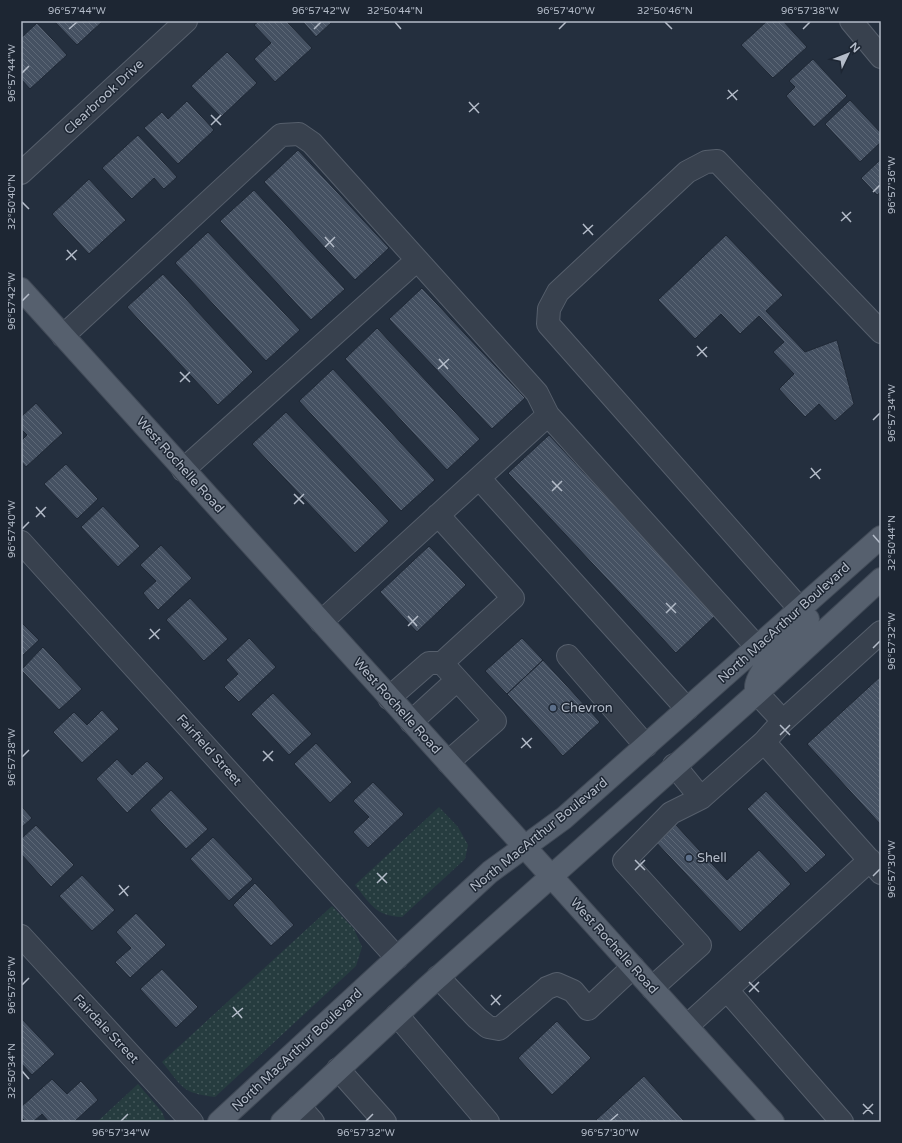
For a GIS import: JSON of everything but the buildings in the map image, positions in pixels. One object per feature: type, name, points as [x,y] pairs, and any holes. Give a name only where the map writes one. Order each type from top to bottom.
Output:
[{"type":"main road","name":"West Rochelle Road","points":[[21,289],[773,1122]]},
{"type":"main road","name":"North MacArthur Boulevard","points":[[219,1122],[490,872],[564,818],[836,577],[879,541]]},
{"type":"main road","points":[[757,693],[755,686],[757,678],[769,662],[809,618],[836,577]]},
{"type":"main road","points":[[282,1122],[438,977],[674,765],[757,693],[881,579]]},
{"type":"street","name":"Clearbrook Drive","points":[[21,173],[186,21]]},
{"type":"street","points":[[851,21],[881,57]]},
{"type":"street","points":[[63,336],[281,136],[299,134],[312,143],[537,393],[548,415],[757,648]]},
{"type":"street","points":[[800,609],[548,324],[549,309],[558,292],[687,172],[706,162],[717,162],[881,332]]},
{"type":"street","points":[[183,470],[417,260]]},
{"type":"street","points":[[321,622],[548,415]]},
{"type":"street","points":[[479,478],[688,709]]},
{"type":"street","points":[[389,698],[429,663],[442,663],[513,598],[438,515]]},
{"type":"street","name":"Fairfield Street","points":[[21,542],[397,958]]},
{"type":"street","points":[[652,988],[700,946],[624,861],[671,812],[701,798],[764,742],[783,721],[881,632]]},
{"type":"street","points":[[568,656],[646,746]]},
{"type":"street","points":[[442,663],[495,721],[448,762]]},
{"type":"street","points":[[411,722],[458,680]]},
{"type":"street","points":[[757,693],[783,721]]},
{"type":"street","points":[[687,1026],[727,990],[875,866],[764,742]]},
{"type":"street","points":[[674,765],[701,798]]},
{"type":"street","name":"Fairdale Street","points":[[21,936],[192,1122]]},
{"type":"street","points":[[438,977],[477,1018],[488,1027],[499,1029],[546,988],[557,984],[572,991],[588,1009],[633,967]]},
{"type":"street","points":[[727,990],[842,1122]]},
{"type":"street","points":[[397,1015],[488,1122]]},
{"type":"street","points":[[338,1069],[386,1122]]},
{"type":"street","points":[[299,1106],[314,1122]]},
{"type":"green space","points":[[439,807],[458,827],[468,845],[465,859],[402,917],[386,914],[374,908],[355,885]]},
{"type":"green space","points":[[332,906],[354,929],[362,947],[356,966],[215,1097],[189,1091],[179,1083],[162,1062]]},
{"type":"green space","points":[[138,1084],[162,1112],[166,1122],[97,1122]]},
{"type":"place","name":"Chevron","points":[[553,708]]},
{"type":"place","name":"Shell","points":[[689,858]]}]
